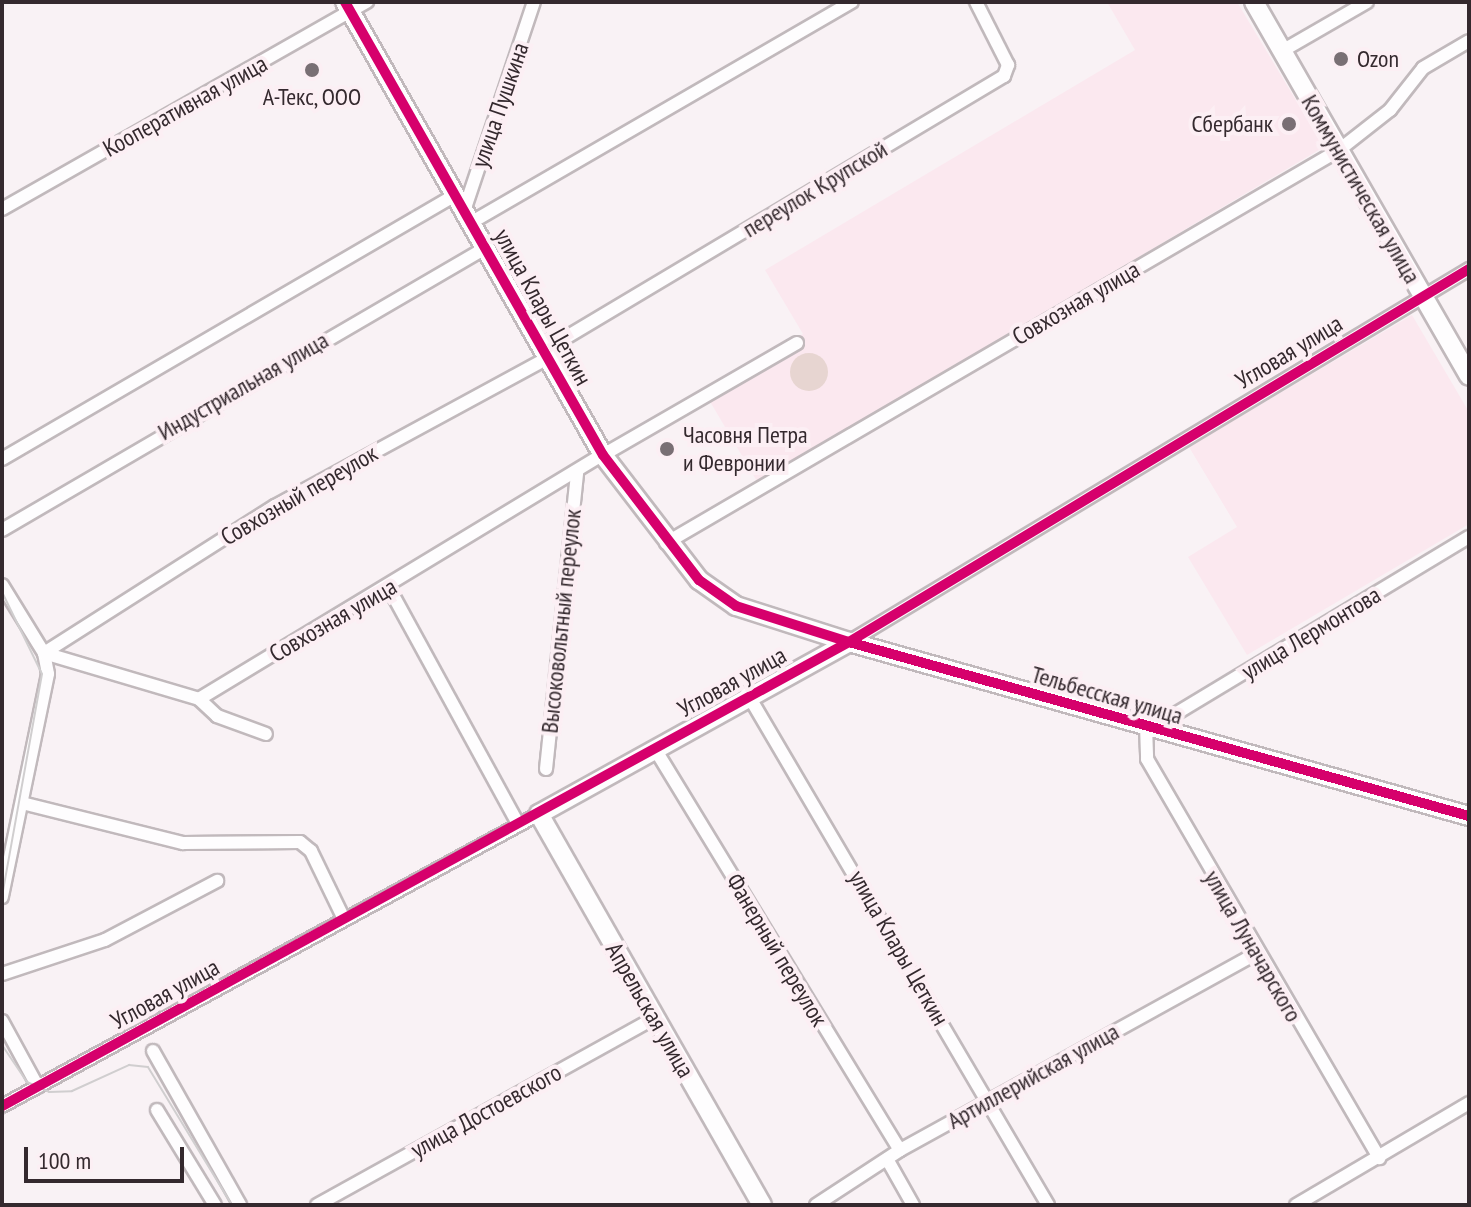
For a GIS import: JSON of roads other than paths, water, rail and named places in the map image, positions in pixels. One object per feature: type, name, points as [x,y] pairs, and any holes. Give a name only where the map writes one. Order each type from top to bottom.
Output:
[{"type":"street","name":"Кооперативная улица","points":[[2,209],[348,7],[367,2]]},
{"type":"street","name":"улица Пушкина","points":[[465,208],[534,2]]},
{"type":"street","points":[[2,459],[852,2]]},
{"type":"street","name":"переулок Крупской","points":[[552,351],[1004,76],[1008,65],[976,2]]},
{"type":"street","name":"Коммунистическая улица","points":[[1254,2],[1469,376]]},
{"type":"street","points":[[1282,51],[1367,2]]},
{"type":"street","name":"улица Клары Цеткин","points":[[348,7],[487,247],[552,351],[603,455],[666,543],[699,580],[736,606]]},
{"type":"street","name":"Совхозная улица","points":[[666,543],[1339,150],[1390,110],[1423,68],[1469,41]]},
{"type":"street","name":"Индустриальная улица","points":[[2,530],[487,247]]},
{"type":"street","name":"Угловая улица","points":[[2,1106],[539,814],[747,693],[849,642],[1469,269]]},
{"type":"street","name":"Совхозная улица","points":[[199,699],[389,588],[603,455],[797,343]]},
{"type":"street","name":"Совхозный переулок","points":[[44,653],[275,506],[552,351]]},
{"type":"street","name":"Высоковольтный переулок","points":[[546,769],[577,473]]},
{"type":"street","name":"улица Лермонтова","points":[[1149,727],[1469,537]]},
{"type":"street","points":[[2,585],[44,653],[48,674],[2,897]]},
{"type":"street","points":[[389,588],[519,825]]},
{"type":"street","name":"Тельбесская улица","points":[[736,606],[849,642],[1469,816]]},
{"type":"street","points":[[44,653],[199,699],[217,716],[266,734]]},
{"type":"street","name":"улица Клары Цеткин","points":[[747,693],[1048,1205]]},
{"type":"street","name":"улица Луначарского","points":[[1149,727],[1147,759],[1255,954],[1379,1158]]},
{"type":"street","name":"Фанерный переулок","points":[[655,749],[900,1150]]},
{"type":"street","points":[[22,803],[183,843],[300,842],[344,919]]},
{"type":"street","name":"Апрельская улица","points":[[539,814],[762,1205]]},
{"type":"street","points":[[2,974],[105,940],[217,881]]},
{"type":"street","name":"Артиллерийская улица","points":[[816,1205],[900,1150],[1255,954]]},
{"type":"street","name":"улица Достоевского","points":[[317,1205],[654,1018]]},
{"type":"street","points":[[2,1021],[38,1087]]},
{"type":"street","points":[[153,1051],[240,1205]]},
{"type":"street","points":[[1296,1205],[1469,1103]]},
{"type":"street","points":[[157,1110],[215,1205]]},
{"type":"street","points":[[887,1159],[913,1205]]},
{"type":"tram line","points":[[2,592],[42,674],[2,897]]},
{"type":"tram line","points":[[2,1045],[27,1082],[49,1092],[72,1091],[129,1065],[148,1067],[232,1205]]},
{"type":"place","name":"Ozon","points":[[1341,59]]},
{"type":"place","name":"А-Текс, ООО","points":[[312,70]]},
{"type":"place","name":"Сбербанк","points":[[1289,124]]},
{"type":"place","name":"Часовня Петра и Февронии","points":[[667,449]]}]
